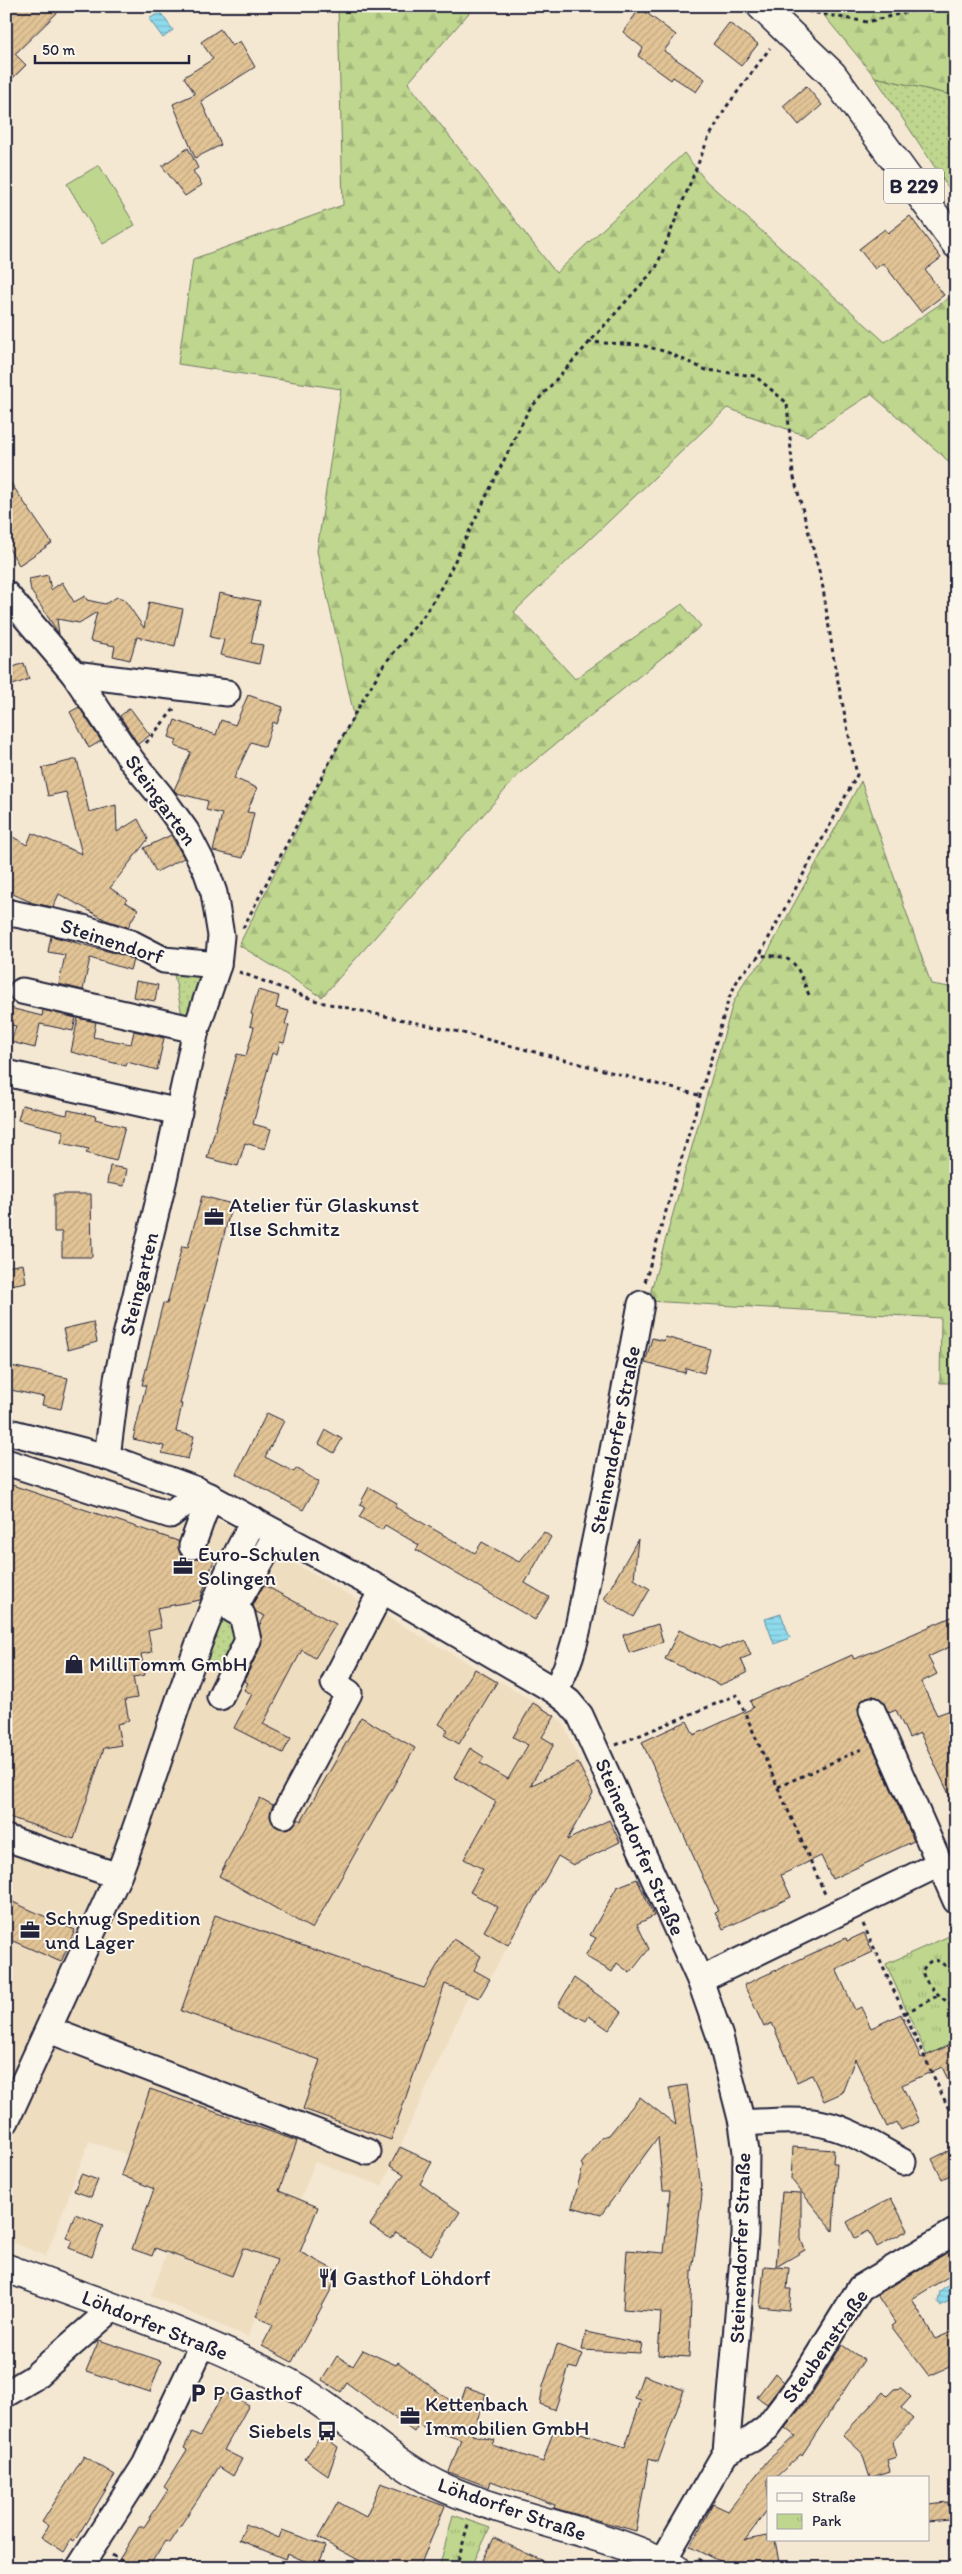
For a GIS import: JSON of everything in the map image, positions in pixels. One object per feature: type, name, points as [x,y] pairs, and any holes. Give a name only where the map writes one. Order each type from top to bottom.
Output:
[{"type":"main road","name":"B 229","points":[[767,11],[832,74],[956,244]]},
{"type":"main road","name":"Löhdorfer Straße","points":[[6,2268],[203,2343],[288,2382],[427,2479],[475,2500],[617,2544],[670,2564]]},
{"type":"street","name":"Steingarten","points":[[6,594],[74,674],[132,761],[186,831],[206,870],[214,893],[222,936],[218,965],[196,1030],[179,1112],[126,1336],[117,1379],[107,1457]]},
{"type":"street","points":[[74,674],[190,690],[227,693]]},
{"type":"street","name":"Steinendorf","points":[[6,912],[83,928],[131,942],[164,960],[218,965]]},
{"type":"street","points":[[22,991],[196,1030]]},
{"type":"street","points":[[6,1073],[179,1112]]},
{"type":"street","name":"Steinendorfer Straße","points":[[555,1691],[569,1666],[615,1443],[640,1304]]},
{"type":"street","name":"Steinendorfer Straße","points":[[6,1431],[107,1457],[203,1493],[382,1590],[555,1691],[569,1702],[580,1715],[700,1980],[720,2037],[742,2123],[746,2152],[745,2235],[726,2452],[670,2564]]},
{"type":"street","points":[[6,1462],[170,1515],[188,1501],[203,1493]]},
{"type":"street","points":[[192,1546],[203,1493]]},
{"type":"street","points":[[8,2115],[49,2030],[118,1876],[196,1656],[233,1560],[254,1520]]},
{"type":"street","points":[[220,1697],[248,1640],[242,1615],[233,1610],[276,1533]]},
{"type":"street","points":[[284,1815],[349,1692],[334,1684],[382,1590]]},
{"type":"street","points":[[872,1710],[956,1901]]},
{"type":"street","points":[[6,1838],[118,1876]]},
{"type":"street","points":[[700,1980],[939,1864]]},
{"type":"street","points":[[49,2030],[368,2152]]},
{"type":"street","points":[[742,2123],[801,2121],[827,2125],[862,2138],[903,2162]]},
{"type":"street","name":"Steubenstraße","points":[[726,2452],[752,2439],[767,2428],[801,2383],[860,2288],[956,2231]]},
{"type":"street","points":[[6,2394],[15,2390],[40,2372],[113,2308]]},
{"type":"street","points":[[79,2568],[145,2465],[203,2343]]},
{"type":"path","points":[[767,11],[790,7],[867,22],[912,11]]},
{"type":"path","points":[[241,933],[354,715],[383,666],[425,614],[445,581],[528,411],[656,268],[708,139],[728,106],[772,45]]},
{"type":"path","points":[[588,342],[642,345],[667,352],[706,370],[755,376],[787,403],[793,474],[822,582],[835,667],[857,776],[759,956],[739,977],[729,998],[702,1096],[648,1265],[640,1304]]},
{"type":"path","points":[[132,761],[190,690]]},
{"type":"path","points":[[759,956],[774,955],[788,958],[797,965],[809,995]]},
{"type":"path","points":[[218,965],[320,1002],[459,1032],[702,1096]]},
{"type":"path","points":[[598,1752],[737,1695],[778,1788],[904,2012],[951,2114]]},
{"type":"path","points":[[778,1788],[884,1738]]},
{"type":"path","points":[[956,1978],[942,1962],[931,1961],[925,1965],[922,1971],[923,1977],[939,1995],[956,2009]]},
{"type":"path","points":[[904,2012],[939,1995]]},
{"type":"path","points":[[456,2568],[475,2500]]},
{"type":"shaded area","points":[[6,1448],[98,1471],[176,1500],[235,1529],[544,1707],[563,1723],[593,1793],[479,1998],[469,1994],[382,2186],[315,2162],[248,2337],[151,2296],[194,2179],[89,2141],[46,2256],[6,2240]]},
{"type":"green space","points":[[338,6],[475,6],[408,83],[556,273],[684,153],[706,181],[885,342],[956,293],[956,470],[942,455],[871,394],[807,436],[727,408],[514,612],[575,679],[682,604],[701,626],[521,772],[322,997],[239,945],[354,715],[317,551],[341,389],[178,364],[193,259],[343,205]]},
{"type":"green space","points":[[816,6],[956,6],[956,96],[875,77]]},
{"type":"green space","points":[[875,77],[956,96],[956,199]]},
{"type":"green space","points":[[99,165],[135,225],[103,244],[67,184]]},
{"type":"green space","points":[[861,781],[931,984],[956,988],[956,1383],[940,1383],[941,1318],[648,1301],[733,1003],[746,979],[763,961]]},
{"type":"green space","points":[[208,968],[192,1020],[183,1020],[173,969]]},
{"type":"green space","points":[[222,1616],[239,1624],[226,1671],[206,1662],[204,1649]]},
{"type":"green space","points":[[956,1933],[956,2042],[927,2056],[886,1964]]},
{"type":"green space","points":[[453,2515],[490,2528],[471,2568],[439,2568]]},
{"type":"water","points":[[160,12],[173,30],[163,38],[149,19]]},
{"type":"water","points":[[781,1614],[790,1638],[774,1644],[765,1619]]},
{"type":"water","points":[[947,2285],[956,2286],[956,2300],[950,2300],[941,2306],[938,2302],[940,2291]]},
{"type":"building","points":[[12,6],[64,6],[15,54],[26,65],[6,85],[6,11]]},
{"type":"building","points":[[640,8],[676,35],[664,51],[705,79],[696,92],[673,77],[671,80],[638,56],[643,48],[623,32]]},
{"type":"building","points":[[729,23],[758,44],[741,66],[713,44]]},
{"type":"building","points":[[220,29],[232,46],[240,41],[255,67],[201,101],[221,145],[195,158],[173,104],[195,94],[184,77],[213,59],[201,42]]},
{"type":"building","points":[[806,86],[822,105],[799,125],[783,106]]},
{"type":"building","points":[[188,148],[198,168],[193,171],[202,185],[185,196],[162,166]]},
{"type":"building","points":[[910,216],[941,258],[925,270],[944,295],[921,312],[883,263],[875,269],[859,249],[885,229],[888,233]]},
{"type":"building","points":[[6,476],[52,543],[19,565],[6,544]]},
{"type":"building","points":[[48,575],[51,590],[62,582],[74,602],[85,596],[87,600],[105,604],[117,597],[124,599],[144,628],[149,602],[183,609],[175,646],[137,637],[130,660],[113,656],[115,646],[90,641],[97,612],[79,623],[57,619],[59,634],[31,591],[29,579]]},
{"type":"building","points":[[219,593],[260,601],[251,643],[263,645],[259,664],[220,655],[224,640],[210,637]]},
{"type":"building","points":[[24,663],[29,679],[13,685],[8,669]]},
{"type":"building","points":[[248,695],[283,707],[277,724],[273,722],[265,747],[251,742],[234,778],[257,788],[247,812],[254,813],[243,858],[213,851],[222,814],[206,810],[208,801],[177,793],[174,790],[191,752],[175,746],[177,740],[169,737],[175,720],[216,735],[221,720],[235,725]]},
{"type":"building","points":[[79,707],[101,741],[89,748],[70,712]]},
{"type":"building","points":[[130,708],[150,735],[138,744],[120,716]]},
{"type":"building","points":[[77,759],[89,812],[116,805],[117,832],[138,819],[148,839],[110,888],[127,899],[125,902],[138,909],[128,927],[106,920],[59,894],[53,907],[33,903],[6,891],[6,833],[27,845],[32,833],[82,854],[66,792],[48,796],[42,768]]},
{"type":"building","points":[[171,835],[184,858],[156,872],[144,848]]},
{"type":"building","points":[[51,936],[126,956],[133,960],[130,970],[90,958],[83,990],[59,984],[65,955],[48,952]]},
{"type":"building","points":[[136,981],[158,985],[155,1001],[133,997]]},
{"type":"building","points":[[258,990],[279,996],[276,1008],[289,1011],[285,1024],[289,1025],[284,1043],[280,1042],[277,1054],[272,1053],[253,1124],[271,1129],[265,1149],[245,1143],[238,1166],[207,1158],[237,1054],[246,1056],[254,1027],[250,1026],[253,1015],[251,1014]]},
{"type":"building","points":[[6,1007],[42,1016],[43,1010],[76,1018],[73,1031],[40,1024],[35,1048],[11,1042],[16,1026],[6,1024]]},
{"type":"building","points":[[78,1018],[96,1022],[93,1037],[131,1044],[134,1031],[164,1038],[157,1070],[127,1062],[126,1066],[71,1052]]},
{"type":"building","points":[[22,1105],[67,1115],[68,1110],[96,1116],[95,1119],[125,1127],[116,1161],[86,1153],[89,1149],[61,1143],[64,1131],[18,1120]]},
{"type":"building","points":[[110,1166],[127,1169],[124,1186],[107,1183]]},
{"type":"building","points":[[54,1194],[91,1194],[92,1257],[62,1257],[62,1232],[54,1232]]},
{"type":"building","points":[[202,1196],[232,1204],[180,1404],[182,1404],[176,1432],[194,1436],[188,1459],[162,1453],[164,1446],[133,1439],[146,1385],[142,1385],[163,1303],[167,1304],[182,1246],[188,1247]]},
{"type":"building","points":[[23,1264],[26,1282],[6,1286],[6,1267]]},
{"type":"building","points":[[93,1322],[97,1342],[68,1350],[63,1329]]},
{"type":"building","points":[[665,1337],[710,1349],[704,1373],[686,1368],[685,1373],[645,1363],[652,1338],[664,1341]]},
{"type":"building","points":[[6,1365],[68,1378],[61,1409],[42,1405],[44,1397],[6,1389]]},
{"type":"building","points":[[267,1413],[284,1421],[265,1457],[294,1472],[296,1468],[319,1482],[303,1510],[236,1474]]},
{"type":"building","points":[[326,1430],[342,1439],[334,1453],[319,1444]]},
{"type":"building","name":"MilliTomm GmbH","points":[[6,1483],[178,1541],[181,1555],[188,1560],[201,1557],[206,1550],[216,1554],[200,1600],[157,1608],[161,1628],[148,1631],[152,1652],[141,1654],[145,1675],[133,1677],[137,1698],[125,1700],[129,1721],[117,1724],[121,1745],[104,1748],[74,1839],[6,1816]]},
{"type":"building","points":[[369,1487],[397,1503],[395,1507],[475,1553],[482,1542],[519,1562],[544,1532],[551,1537],[525,1583],[549,1597],[535,1620],[416,1550],[419,1545],[385,1525],[382,1530],[359,1517],[365,1507],[360,1504]]},
{"type":"building","points":[[638,1539],[634,1579],[650,1589],[634,1617],[604,1599]]},
{"type":"building","points":[[264,1585],[336,1624],[315,1658],[302,1650],[263,1724],[291,1738],[283,1753],[234,1728],[252,1694],[244,1690],[248,1683],[244,1681],[261,1646],[259,1626],[265,1616],[256,1612],[252,1605]]},
{"type":"building","points":[[956,1615],[956,1644],[928,1657],[937,1674],[921,1682],[937,1715],[956,1708],[956,1809],[920,1733],[909,1738],[896,1710],[889,1713],[880,1698],[866,1697],[858,1708],[859,1716],[914,1841],[832,1879],[821,1856],[781,1875],[791,1897],[723,1929],[715,1912],[718,1911],[642,1742],[687,1721],[694,1735],[753,1708],[750,1701],[852,1655],[854,1659],[867,1654]]},
{"type":"building","points":[[658,1624],[663,1642],[629,1653],[623,1635]]},
{"type":"building","points":[[679,1630],[720,1649],[744,1639],[751,1655],[741,1659],[747,1673],[720,1685],[665,1659]]},
{"type":"building","points":[[475,1669],[497,1682],[459,1744],[444,1735],[448,1730],[439,1724]]},
{"type":"building","points":[[533,1703],[555,1716],[542,1737],[554,1744],[530,1786],[578,1763],[593,1793],[567,1840],[609,1820],[620,1842],[573,1865],[558,1856],[508,1945],[484,1931],[498,1907],[470,1892],[483,1869],[464,1859],[496,1802],[454,1777],[470,1748],[484,1757],[480,1763],[508,1779],[528,1745],[513,1737]]},
{"type":"building","points":[[361,1717],[415,1748],[312,1929],[219,1876],[260,1798],[273,1805],[270,1816],[277,1827],[285,1829],[292,1827],[298,1819],[301,1821]]},
{"type":"building","points":[[637,1879],[654,1916],[637,1924],[649,1949],[630,1973],[617,1963],[612,1972],[585,1956],[596,1938],[590,1935],[617,1887]]},
{"type":"building","points":[[6,1899],[75,1930],[61,1962],[6,1938]]},
{"type":"building","points":[[215,1915],[424,1988],[453,1939],[481,1956],[474,1970],[490,1979],[479,1998],[445,1984],[391,2140],[303,2109],[320,2060],[181,2011]]},
{"type":"building","points":[[864,1933],[873,1952],[836,1969],[855,2010],[861,2007],[871,2028],[901,2014],[921,2058],[956,2042],[956,2096],[942,2067],[902,2085],[919,2122],[901,2130],[897,2122],[887,2127],[855,2059],[842,2093],[824,2101],[812,2075],[797,2082],[772,2023],[764,2027],[744,1985],[846,1938],[847,1941]]},
{"type":"building","points":[[574,1978],[622,2012],[609,2030],[589,2016],[586,2021],[558,2006]]},
{"type":"building","points":[[687,2085],[702,2195],[692,2272],[689,2357],[658,2355],[661,2312],[623,2309],[627,2250],[664,2253],[670,2190],[663,2190],[658,2137],[601,2215],[572,2207],[583,2166],[581,2164],[602,2137],[609,2135],[640,2097],[676,2125],[669,2088]]},
{"type":"building","points":[[150,2089],[297,2141],[279,2191],[318,2207],[300,2252],[340,2273],[292,2362],[262,2346],[273,2325],[256,2316],[277,2260],[243,2248],[232,2276],[155,2248],[152,2256],[132,2249],[154,2189],[121,2175]]},
{"type":"building","points":[[400,2147],[432,2162],[420,2184],[460,2212],[431,2255],[396,2232],[391,2239],[370,2225],[404,2174],[390,2166]]},
{"type":"building","points":[[793,2147],[834,2150],[833,2163],[837,2163],[833,2231],[791,2179]]},
{"type":"building","points":[[948,2151],[956,2165],[956,2172],[942,2179],[932,2159]]},
{"type":"building","points":[[81,2174],[98,2180],[91,2197],[74,2191]]},
{"type":"building","points":[[782,2192],[801,2193],[801,2239],[805,2250],[776,2267]]},
{"type":"building","points":[[891,2198],[908,2230],[877,2247],[869,2231],[855,2238],[847,2222]]},
{"type":"building","points":[[75,2214],[103,2225],[92,2257],[69,2248],[72,2240],[66,2238]]},
{"type":"building","points":[[948,2252],[956,2265],[956,2272],[912,2299],[935,2339],[956,2330],[956,2364],[929,2376],[891,2326],[895,2323],[877,2295]]},
{"type":"building","points":[[764,2266],[789,2268],[787,2289],[791,2289],[789,2310],[760,2307]]},
{"type":"building","points":[[586,2332],[642,2344],[640,2353],[582,2350]]},
{"type":"building","points":[[99,2340],[161,2361],[150,2392],[86,2371]]},
{"type":"building","points":[[557,2345],[583,2354],[577,2369],[569,2367],[555,2410],[540,2404],[543,2386]]},
{"type":"building","points":[[842,2345],[864,2360],[802,2455],[777,2476],[767,2476],[767,2510],[745,2540],[767,2536],[767,2542],[775,2542],[780,2568],[733,2568],[690,2547],[713,2504],[728,2511],[768,2460],[795,2436],[785,2428],[813,2392]]},
{"type":"building","points":[[363,2350],[396,2365],[398,2362],[459,2407],[466,2387],[486,2394],[472,2435],[494,2440],[492,2445],[543,2462],[555,2425],[625,2447],[641,2400],[635,2398],[643,2375],[684,2390],[658,2462],[649,2459],[636,2531],[554,2508],[555,2505],[491,2481],[489,2487],[449,2472],[461,2440],[418,2425],[414,2432],[347,2383],[341,2392],[322,2380],[337,2356],[353,2366]]},
{"type":"building","points":[[775,2373],[784,2382],[767,2404],[757,2397]]},
{"type":"building","points":[[901,2388],[911,2397],[901,2408],[913,2419],[892,2442],[896,2457],[887,2460],[890,2471],[869,2476],[862,2453],[843,2435],[883,2392],[887,2396],[894,2389]]},
{"type":"building","points":[[224,2392],[249,2405],[224,2450],[242,2459],[233,2476],[219,2467],[169,2543],[165,2541],[148,2568],[114,2568],[139,2527],[144,2527],[168,2490],[164,2487],[187,2450],[184,2448],[192,2432],[200,2436]]},
{"type":"building","points":[[321,2435],[338,2447],[328,2476],[305,2459]]},
{"type":"building","points":[[84,2456],[115,2475],[74,2542],[71,2540],[64,2552],[41,2537],[48,2526],[42,2522]]},
{"type":"building","points":[[381,2483],[445,2506],[419,2568],[373,2568],[318,2538],[338,2502],[366,2517]]},
{"type":"building","points":[[948,2502],[950,2519],[930,2521],[930,2504]]},
{"type":"building","points":[[246,2524],[279,2538],[282,2530],[326,2546],[318,2566],[287,2554],[285,2559],[239,2540]]},
{"type":"building","points":[[494,2538],[559,2568],[494,2568],[482,2562]]},
{"type":"place","name":"Atelier für Glaskunst Ilse Schmitz","points":[[214,1217]]},
{"type":"place","name":"Euro-Schulen Solingen","points":[[183,1566]]},
{"type":"place","name":"MilliTomm GmbH","points":[[74,1664]]},
{"type":"place","name":"Schnug Spedition und Lager","points":[[30,1930]]},
{"type":"place","name":"Gasthof Löhdorf","points":[[328,2278]]},
{"type":"place","name":"P Gasthof","points":[[198,2393]]},
{"type":"place","name":"Kettenbach Immobilien GmbH","points":[[410,2416]]},
{"type":"place","name":"Siebels","points":[[327,2431]]}]
